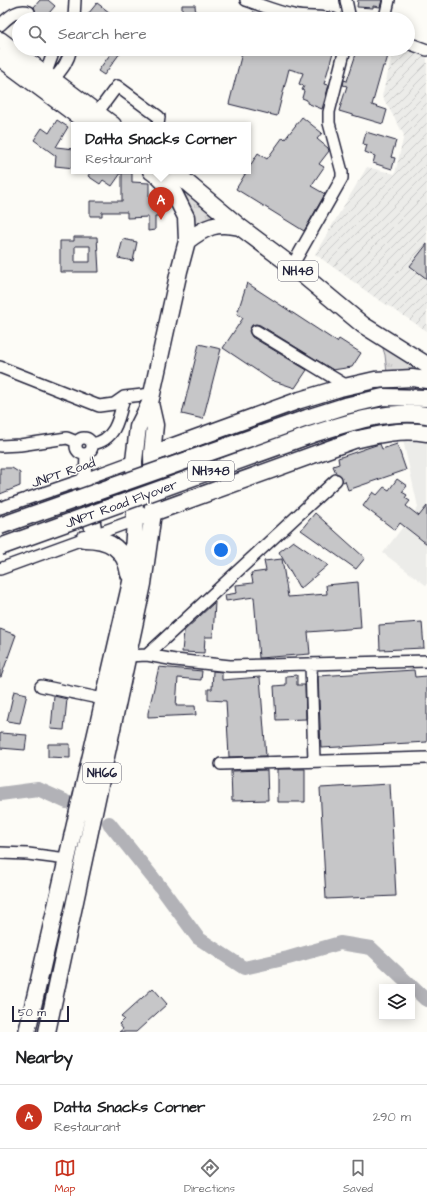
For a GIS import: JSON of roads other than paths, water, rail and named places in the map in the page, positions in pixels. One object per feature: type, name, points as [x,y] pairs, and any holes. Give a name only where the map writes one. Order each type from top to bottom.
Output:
[{"type":"highway","points":[[0,40],[12,51]]},
{"type":"highway","points":[[18,56],[47,82],[93,119],[103,122]]},
{"type":"highway","points":[[0,58],[47,82]]},
{"type":"highway","points":[[155,174],[173,191],[186,217],[186,244],[151,398],[138,427],[134,461],[135,520],[354,440],[388,432],[422,432],[420,379],[387,349],[370,339],[363,325]]},
{"type":"highway","name":"NH48","points":[[177,174],[240,227],[292,266],[363,325],[427,365]]},
{"type":"highway","points":[[186,244],[201,231],[211,226],[224,224],[240,227]]},
{"type":"highway","points":[[152,454],[300,400],[346,386],[375,380],[420,379]]},
{"type":"highway","points":[[151,398],[155,425],[152,454],[153,513]]},
{"type":"highway","name":"JNPT Road Flyover","points":[[0,526],[345,406],[382,398],[427,398]]},
{"type":"highway","name":"JNPT Road Flyover","points":[[0,547],[313,434],[385,415],[427,415]]},
{"type":"highway","points":[[182,443],[193,499]]},
{"type":"highway","points":[[85,479],[89,537],[102,540],[117,548],[129,571],[131,582]]},
{"type":"highway","name":"NH66","points":[[47,1032],[143,584],[153,513]]},
{"type":"highway","name":"NH66","points":[[27,1032],[131,582],[135,520]]},
{"type":"street","points":[[74,12],[75,0]]},
{"type":"street","points":[[246,0],[283,12]]},
{"type":"street","points":[[346,0],[349,12]]},
{"type":"street","points":[[386,12],[389,0]]},
{"type":"street","points":[[20,12],[29,12]]},
{"type":"street","points":[[0,25],[12,16]]},
{"type":"street","points":[[415,46],[427,50]]},
{"type":"street","points":[[47,82],[52,56]]},
{"type":"street","points":[[47,82],[62,71],[70,56]]},
{"type":"street","points":[[292,266],[342,178],[342,172],[329,123],[330,112],[343,56]]},
{"type":"street","points":[[93,119],[117,86],[159,117],[158,122]]},
{"type":"street","points":[[256,331],[346,386]]},
{"type":"street","points":[[0,367],[99,406],[114,404],[124,398],[151,398]]},
{"type":"street","points":[[92,444],[99,443],[113,433],[119,421],[124,398]]},
{"type":"street","points":[[0,446],[20,445],[66,438],[77,442],[84,438],[89,440],[92,444],[92,450],[86,454],[80,454],[77,450],[77,442]]},
{"type":"street","points":[[85,479],[86,454]]},
{"type":"street","name":"JNPT Road","points":[[0,508],[134,461]]},
{"type":"street","points":[[147,655],[336,480]]},
{"type":"street","points":[[0,569],[135,520]]},
{"type":"street","points":[[127,656],[147,655],[175,660],[230,666],[427,661]]},
{"type":"street","points":[[311,665],[314,761]]},
{"type":"street","points":[[41,686],[104,699]]},
{"type":"street","points":[[221,764],[427,758]]},
{"type":"street","points":[[0,853],[28,854],[67,859]]},
{"type":"waterway","points":[[0,794],[38,789],[67,802]]},
{"type":"waterway","points":[[109,823],[162,889],[198,938],[244,968],[288,958],[340,943],[371,948],[427,1000]]},
{"type":"place","name":"Datta Snacks Corner","points":[[161,220]]}]
